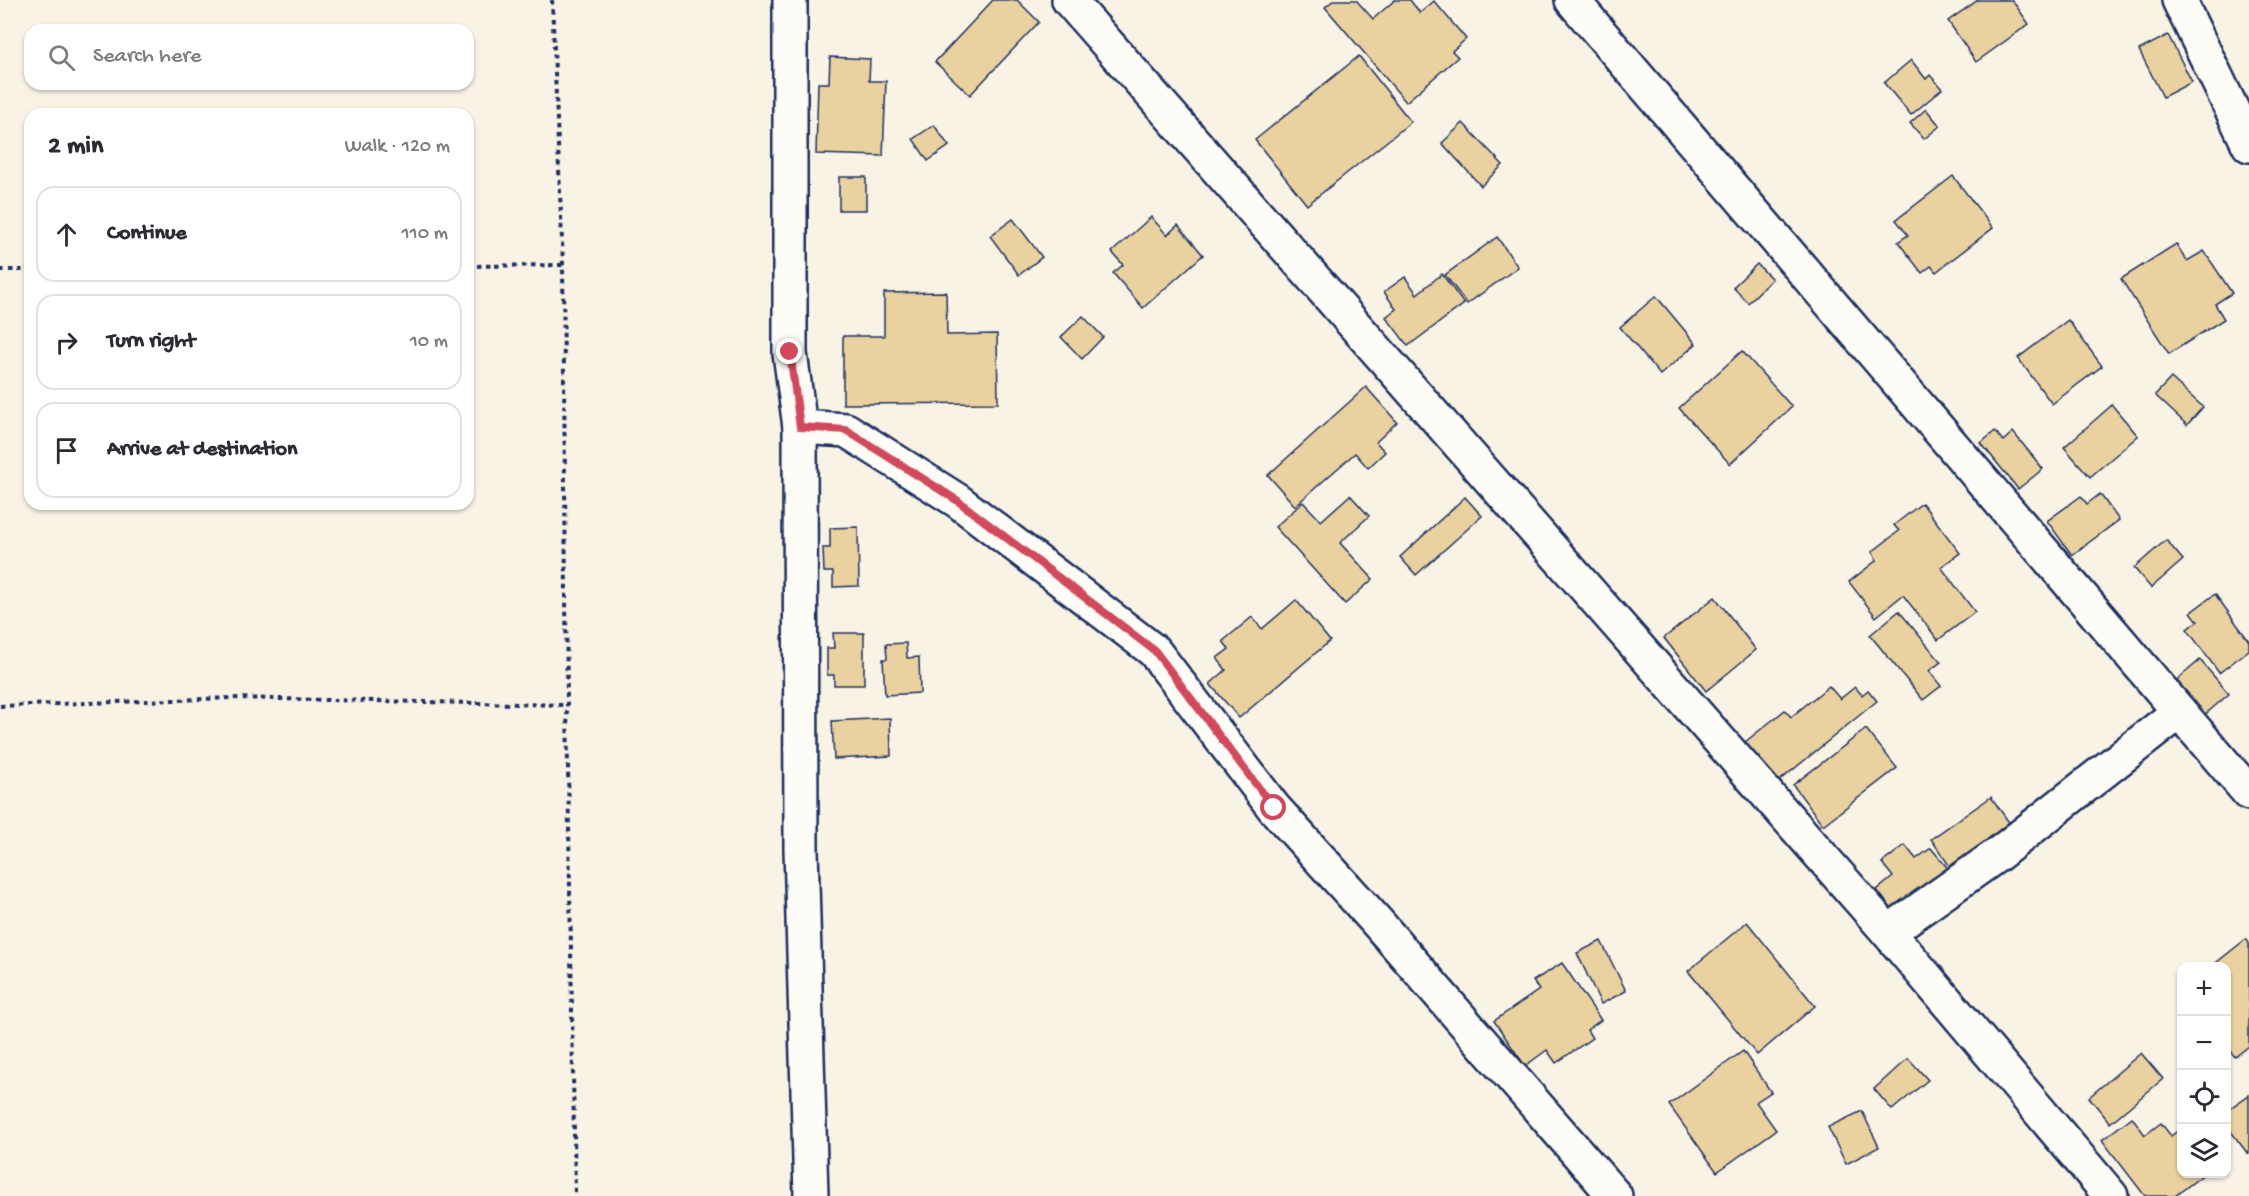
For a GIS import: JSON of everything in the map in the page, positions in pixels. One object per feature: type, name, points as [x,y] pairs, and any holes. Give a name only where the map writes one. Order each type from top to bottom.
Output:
[{"type":"street","points":[[790,0],[790,352],[800,427],[801,849],[811,1196]]},
{"type":"street","points":[[1069,0],[1888,932],[2111,1196]]},
{"type":"street","points":[[1572,0],[2249,793]]},
{"type":"street","points":[[2179,0],[2249,145]]},
{"type":"street","points":[[800,427],[846,430],[958,501],[1155,651],[1274,808],[1377,922],[1615,1196]]},
{"type":"street","points":[[1888,932],[1997,855],[2179,712]]},
{"type":"path","points":[[552,0],[563,265],[575,1196]]},
{"type":"path","points":[[474,266],[563,265]]},
{"type":"path","points":[[0,270],[24,270]]},
{"type":"path","points":[[0,706],[232,698],[567,705]]},
{"type":"building","points":[[993,0],[1017,0],[1039,22],[970,95],[935,62]]},
{"type":"building","points":[[1334,0],[1356,0],[1373,19],[1395,0],[1410,0],[1420,13],[1434,1],[1466,39],[1452,51],[1458,57],[1406,102],[1325,7]]},
{"type":"building","points":[[1978,0],[2012,0],[2029,24],[1976,62],[1948,21]]},
{"type":"building","points":[[2168,35],[2192,82],[2163,97],[2139,50]]},
{"type":"building","points":[[1359,56],[1411,122],[1307,205],[1255,140]]},
{"type":"building","points":[[830,57],[870,59],[869,81],[886,81],[883,156],[816,154],[818,83],[829,83]]},
{"type":"building","points":[[1911,60],[1926,79],[1930,75],[1942,89],[1911,115],[1884,83]]},
{"type":"building","points":[[1926,109],[1940,126],[1924,139],[1910,123]]},
{"type":"building","points":[[1463,123],[1503,165],[1481,186],[1442,143]]},
{"type":"building","points":[[934,125],[949,146],[928,161],[913,139]]},
{"type":"building","points":[[1953,176],[1993,228],[1936,272],[1931,266],[1922,273],[1898,242],[1908,235],[1896,220]]},
{"type":"building","points":[[839,177],[866,177],[866,210],[839,210]]},
{"type":"building","points":[[1151,217],[1167,235],[1178,225],[1203,255],[1143,308],[1113,273],[1123,265],[1112,252]]},
{"type":"building","points":[[1013,219],[1042,257],[1019,275],[990,236]]},
{"type":"building","points":[[1497,237],[1518,267],[1467,304],[1445,275]]},
{"type":"building","points":[[2176,244],[2187,261],[2204,251],[2232,293],[2215,304],[2224,319],[2169,354],[2121,279]]},
{"type":"building","points":[[1757,264],[1772,279],[1748,303],[1733,287]]},
{"type":"building","points":[[1442,274],[1464,304],[1408,346],[1386,317],[1396,309],[1384,292],[1405,277],[1417,294]]},
{"type":"building","points":[[946,292],[947,335],[997,334],[998,403],[843,404],[843,336],[884,336],[884,293]]},
{"type":"building","points":[[1656,296],[1696,344],[1660,375],[1620,327]]},
{"type":"building","points":[[1083,316],[1103,337],[1082,359],[1061,337]]},
{"type":"building","points":[[2068,320],[2102,366],[2052,404],[2018,358]]},
{"type":"building","points":[[1742,351],[1792,407],[1730,464],[1679,408]]},
{"type":"building","points":[[2171,378],[2203,407],[2187,425],[2155,395]]},
{"type":"building","points":[[1366,387],[1397,422],[1376,442],[1385,452],[1368,468],[1355,453],[1295,506],[1268,475]]},
{"type":"building","points":[[2112,405],[2138,436],[2090,477],[2064,447]]},
{"type":"building","points":[[1995,431],[2003,441],[2013,432],[2043,469],[2018,489],[1981,443]]},
{"type":"building","points":[[2100,494],[2119,520],[2072,555],[2047,521],[2081,496],[2087,504]]},
{"type":"building","points":[[1350,495],[1369,516],[1340,543],[1373,579],[1345,604],[1275,527],[1303,502],[1321,521]]},
{"type":"building","points":[[1465,497],[1482,516],[1416,575],[1400,557]]},
{"type":"building","points":[[1922,503],[1960,553],[1941,567],[1975,612],[1938,640],[1903,595],[1876,617],[1849,582],[1877,560],[1872,552],[1899,531],[1894,525]]},
{"type":"building","points":[[858,527],[859,586],[833,587],[833,572],[824,572],[823,548],[830,548],[830,528]]},
{"type":"building","points":[[2166,540],[2183,560],[2151,588],[2134,568]]},
{"type":"building","points":[[2215,594],[2249,641],[2249,650],[2219,673],[2187,629],[2198,621],[2191,612]]},
{"type":"building","points":[[1715,597],[1756,650],[1706,691],[1664,638]]},
{"type":"building","points":[[1296,600],[1330,641],[1239,718],[1210,684],[1226,670],[1217,658],[1229,649],[1223,641],[1252,617],[1262,629]]},
{"type":"building","points":[[1899,611],[1941,662],[1929,671],[1941,686],[1923,700],[1870,635]]},
{"type":"building","points":[[833,633],[864,633],[864,685],[834,685],[834,675],[827,675],[827,648],[834,648]]},
{"type":"building","points":[[906,643],[907,658],[919,657],[920,693],[885,695],[883,659],[887,659],[886,644]]},
{"type":"building","points":[[2200,660],[2229,694],[2201,718],[2173,683]]},
{"type":"building","points":[[1829,686],[1840,699],[1855,687],[1862,695],[1868,690],[1877,701],[1778,782],[1745,742],[1785,710],[1791,717]]},
{"type":"building","points":[[890,718],[891,756],[834,759],[832,721]]},
{"type":"building","points":[[1866,729],[1897,768],[1823,825],[1793,785]]},
{"type":"building","points":[[1991,797],[2013,828],[1953,871],[1931,839]]},
{"type":"building","points":[[1905,845],[1916,859],[1931,848],[1950,871],[1895,914],[1877,890],[1893,877],[1882,863]]},
{"type":"building","points":[[1747,922],[1815,1006],[1757,1055],[1688,971]]},
{"type":"building","points":[[2246,939],[2249,943],[2249,1046],[2235,1057],[2231,1052],[2231,962],[2217,962]]},
{"type":"building","points":[[1601,941],[1626,991],[1601,1004],[1577,953]]},
{"type":"building","points":[[1562,963],[1601,1020],[1587,1030],[1592,1038],[1556,1063],[1547,1050],[1525,1066],[1494,1021],[1539,990],[1533,981]]},
{"type":"building","points":[[1743,1051],[1771,1092],[1756,1102],[1776,1130],[1717,1172],[1669,1105]]},
{"type":"building","points":[[2141,1053],[2163,1079],[2110,1123],[2089,1097]]},
{"type":"building","points":[[1908,1058],[1928,1080],[1892,1110],[1874,1089]]},
{"type":"building","points":[[2249,1095],[2249,1154],[2231,1132],[2231,1108]]},
{"type":"building","points":[[1862,1111],[1879,1147],[1846,1164],[1828,1127]]},
{"type":"building","points":[[2132,1117],[2145,1135],[2161,1123],[2171,1136],[2177,1131],[2177,1178],[2199,1178],[2175,1196],[2145,1196],[2102,1140]]},
{"type":"route","points":[[790,352],[800,427],[846,430],[958,501],[1155,651],[1274,808]]}]
